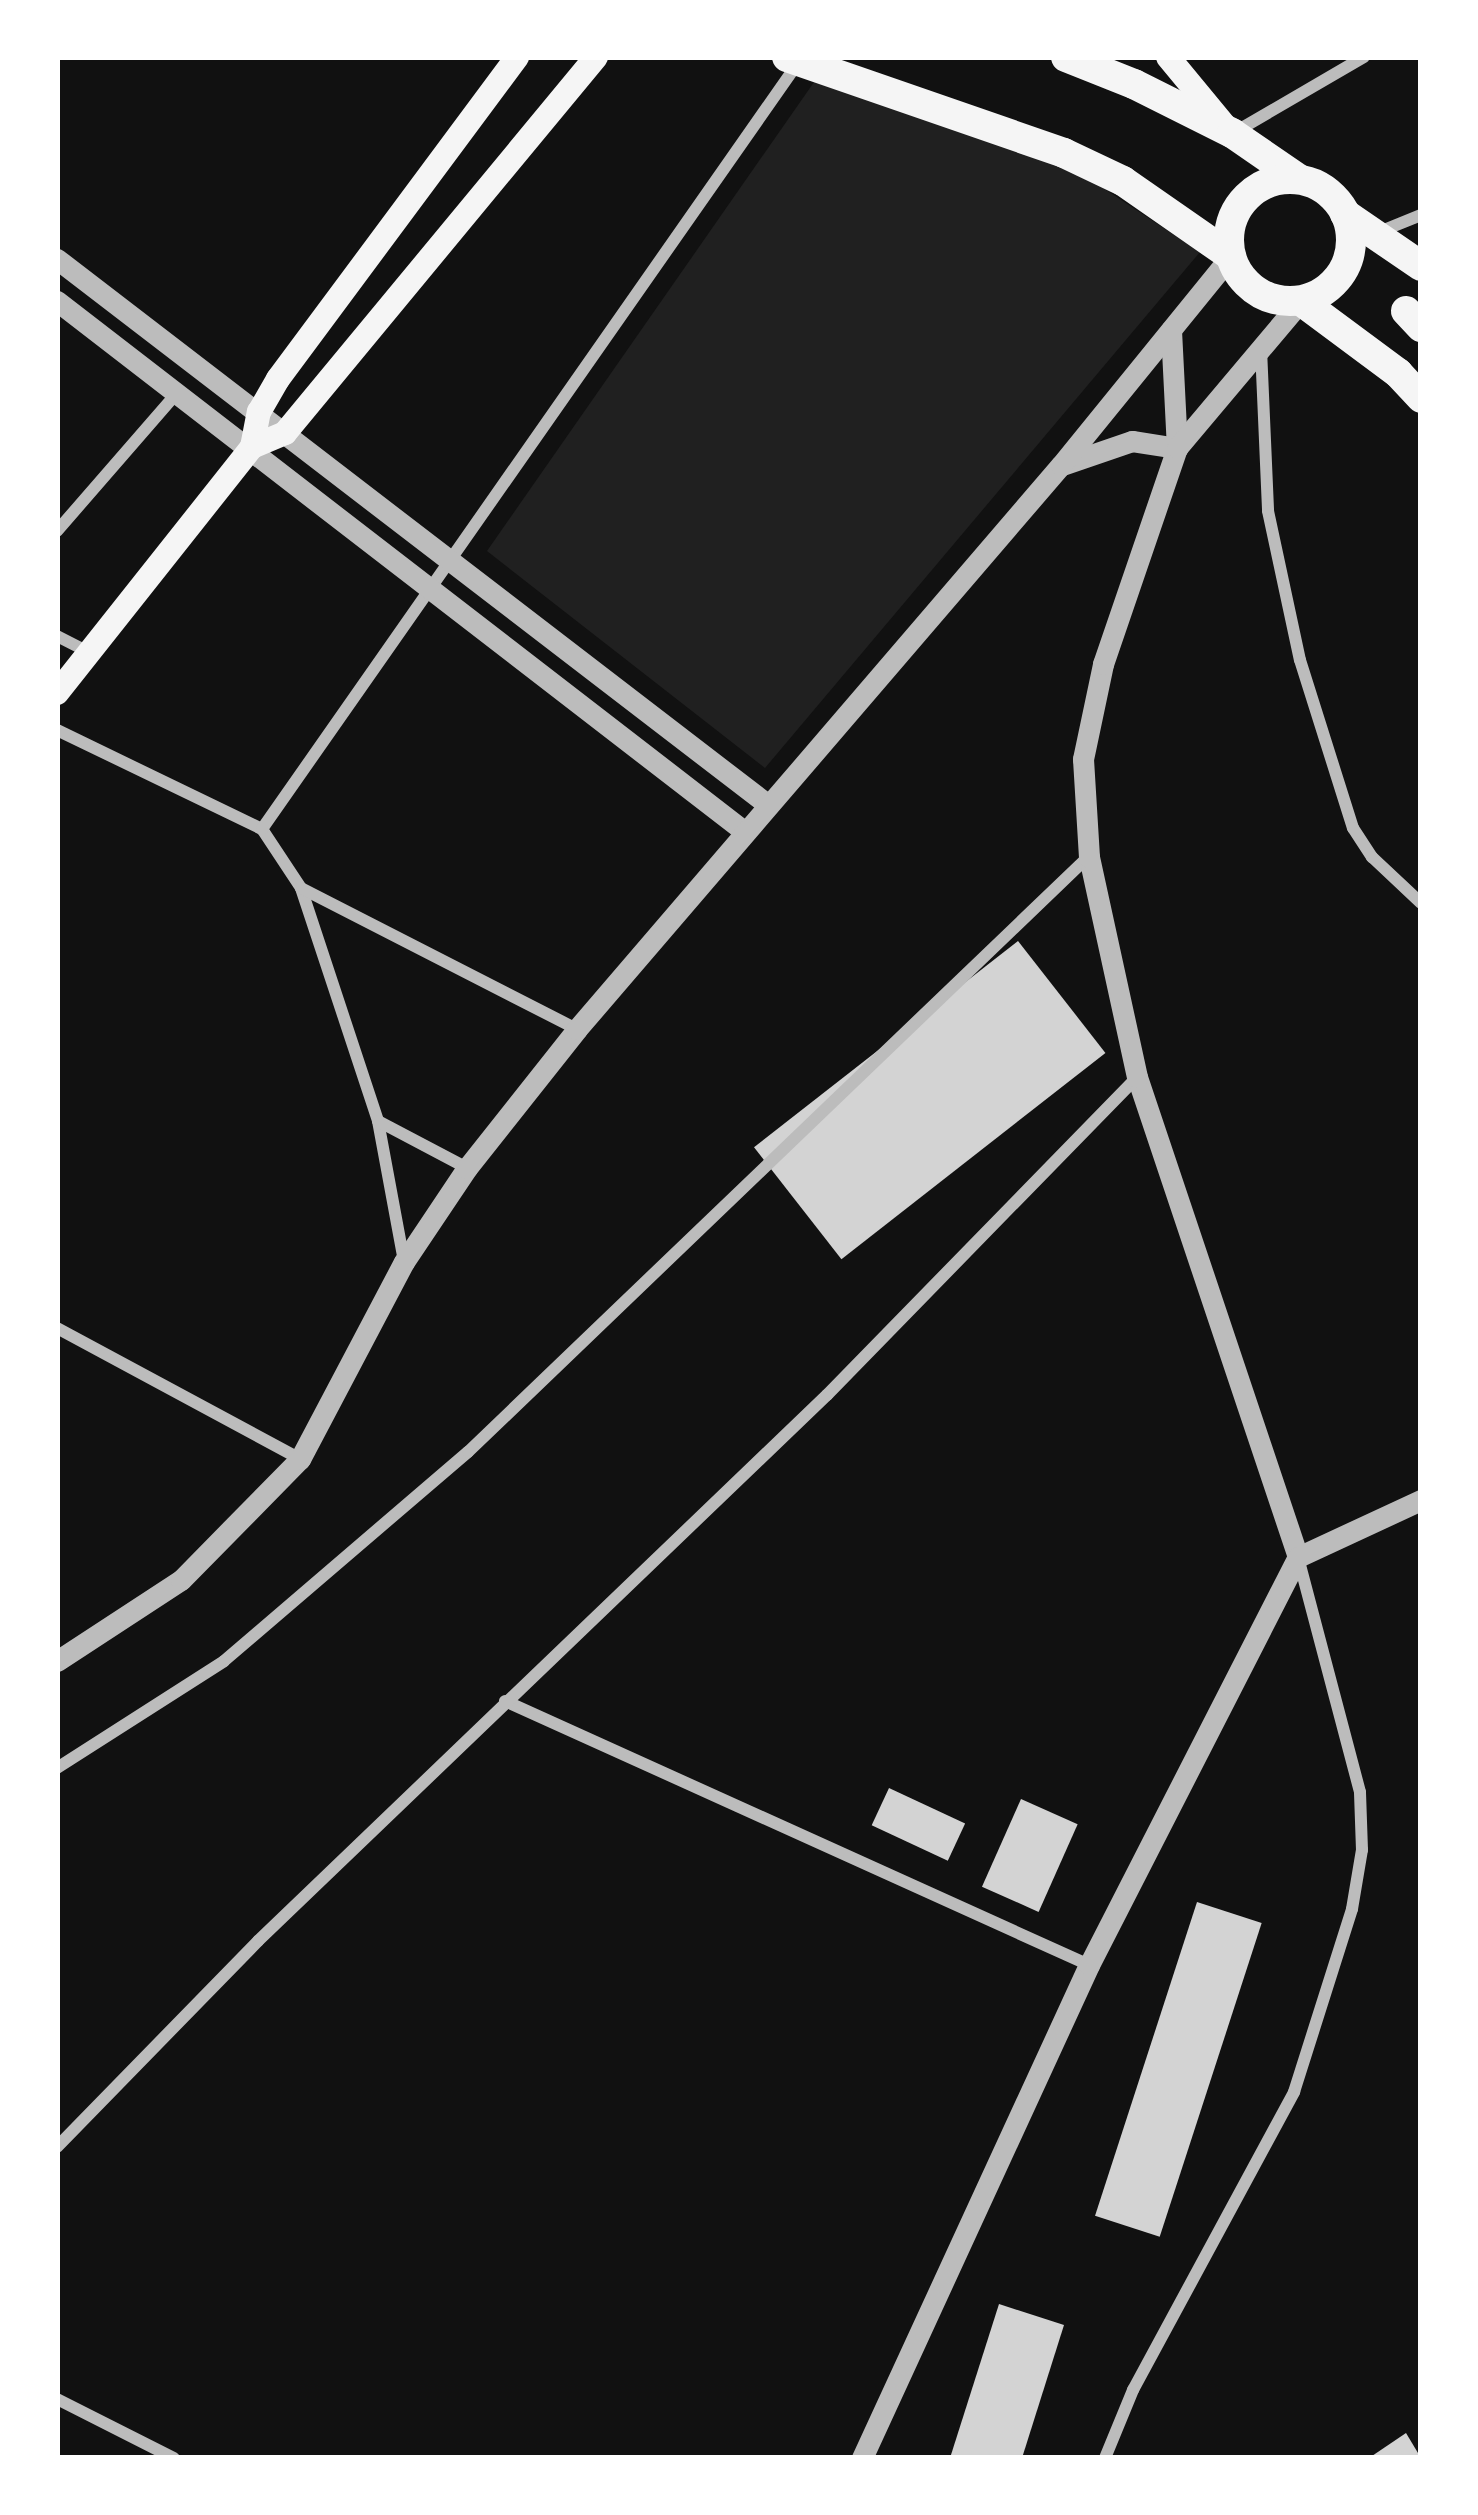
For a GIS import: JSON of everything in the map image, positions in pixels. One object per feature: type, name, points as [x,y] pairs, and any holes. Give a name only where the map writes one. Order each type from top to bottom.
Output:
[{"type":"main road","points":[[57,693],[252,448],[285,433],[596,57]]},
{"type":"main road","points":[[1066,57],[1134,84],[1232,134],[1299,179],[1318,186],[1345,214],[1379,232],[1421,266]]},
{"type":"main road","points":[[1168,57],[1232,134]]},
{"type":"main road","points":[[793,59],[1064,154],[1123,181],[1231,256],[1250,287],[1283,301],[1319,294],[1343,270],[1351,250],[1345,214]]},
{"type":"main road","points":[[252,448],[259,412],[512,60]]},
{"type":"main road","points":[[1231,256],[1233,216],[1244,199],[1280,180],[1299,179]]},
{"type":"main road","points":[[1301,301],[1398,373],[1421,398]]},
{"type":"street","points":[[1232,134],[1364,57]]},
{"type":"street","points":[[262,829],[793,59]]},
{"type":"street","points":[[1379,232],[1421,215]]},
{"type":"street","points":[[57,1660],[181,1580],[300,1459],[404,1262],[467,1168],[577,1030],[1061,465],[1231,256]]},
{"type":"street","points":[[57,260],[767,804]]},
{"type":"street","points":[[57,301],[744,831]]},
{"type":"street","points":[[1105,2458],[1133,2390],[1294,2092],[1352,1909],[1362,1850],[1360,1792],[1298,1557],[1137,1077],[1089,857],[1083,759],[1103,664],[1177,448],[1301,301]]},
{"type":"street","points":[[1171,329],[1177,448]]},
{"type":"street","points":[[1261,348],[1268,511],[1300,660],[1353,828],[1381,868],[1421,903]]},
{"type":"street","points":[[57,531],[178,392]]},
{"type":"street","points":[[1061,465],[1132,441],[1177,448]]},
{"type":"street","points":[[57,636],[86,652]]},
{"type":"street","points":[[57,730],[262,829],[302,889],[378,1121],[404,1262]]},
{"type":"street","points":[[57,1768],[224,1661],[468,1452],[1089,857]]},
{"type":"street","points":[[302,889],[577,1030]]},
{"type":"street","points":[[57,2147],[258,1941],[827,1394],[1137,1077]]},
{"type":"street","points":[[378,1121],[467,1168]]},
{"type":"street","points":[[57,1328],[300,1459]]},
{"type":"street","points":[[862,2458],[1089,1966],[1298,1557],[1421,1500]]},
{"type":"street","points":[[505,1701],[1089,1966]]},
{"type":"street","points":[[57,2399],[174,2458]]},
{"type":"shaded area","points":[[819,75],[1050,153],[1200,252],[765,768],[487,551]]},
{"type":"building","points":[[1018,941],[1105,1053],[841,1259],[754,1147]]},
{"type":"building","points":[[889,1788],[965,1823],[948,1861],[872,1825]]},
{"type":"building","points":[[1021,1799],[1078,1824],[1039,1912],[982,1887]]},
{"type":"building","points":[[1197,1902],[1262,1923],[1160,2237],[1095,2216]]},
{"type":"building","points":[[999,2304],[1064,2325],[1022,2458],[950,2458]]},
{"type":"building","points":[[1406,2433],[1421,2458],[1369,2458]]}]
